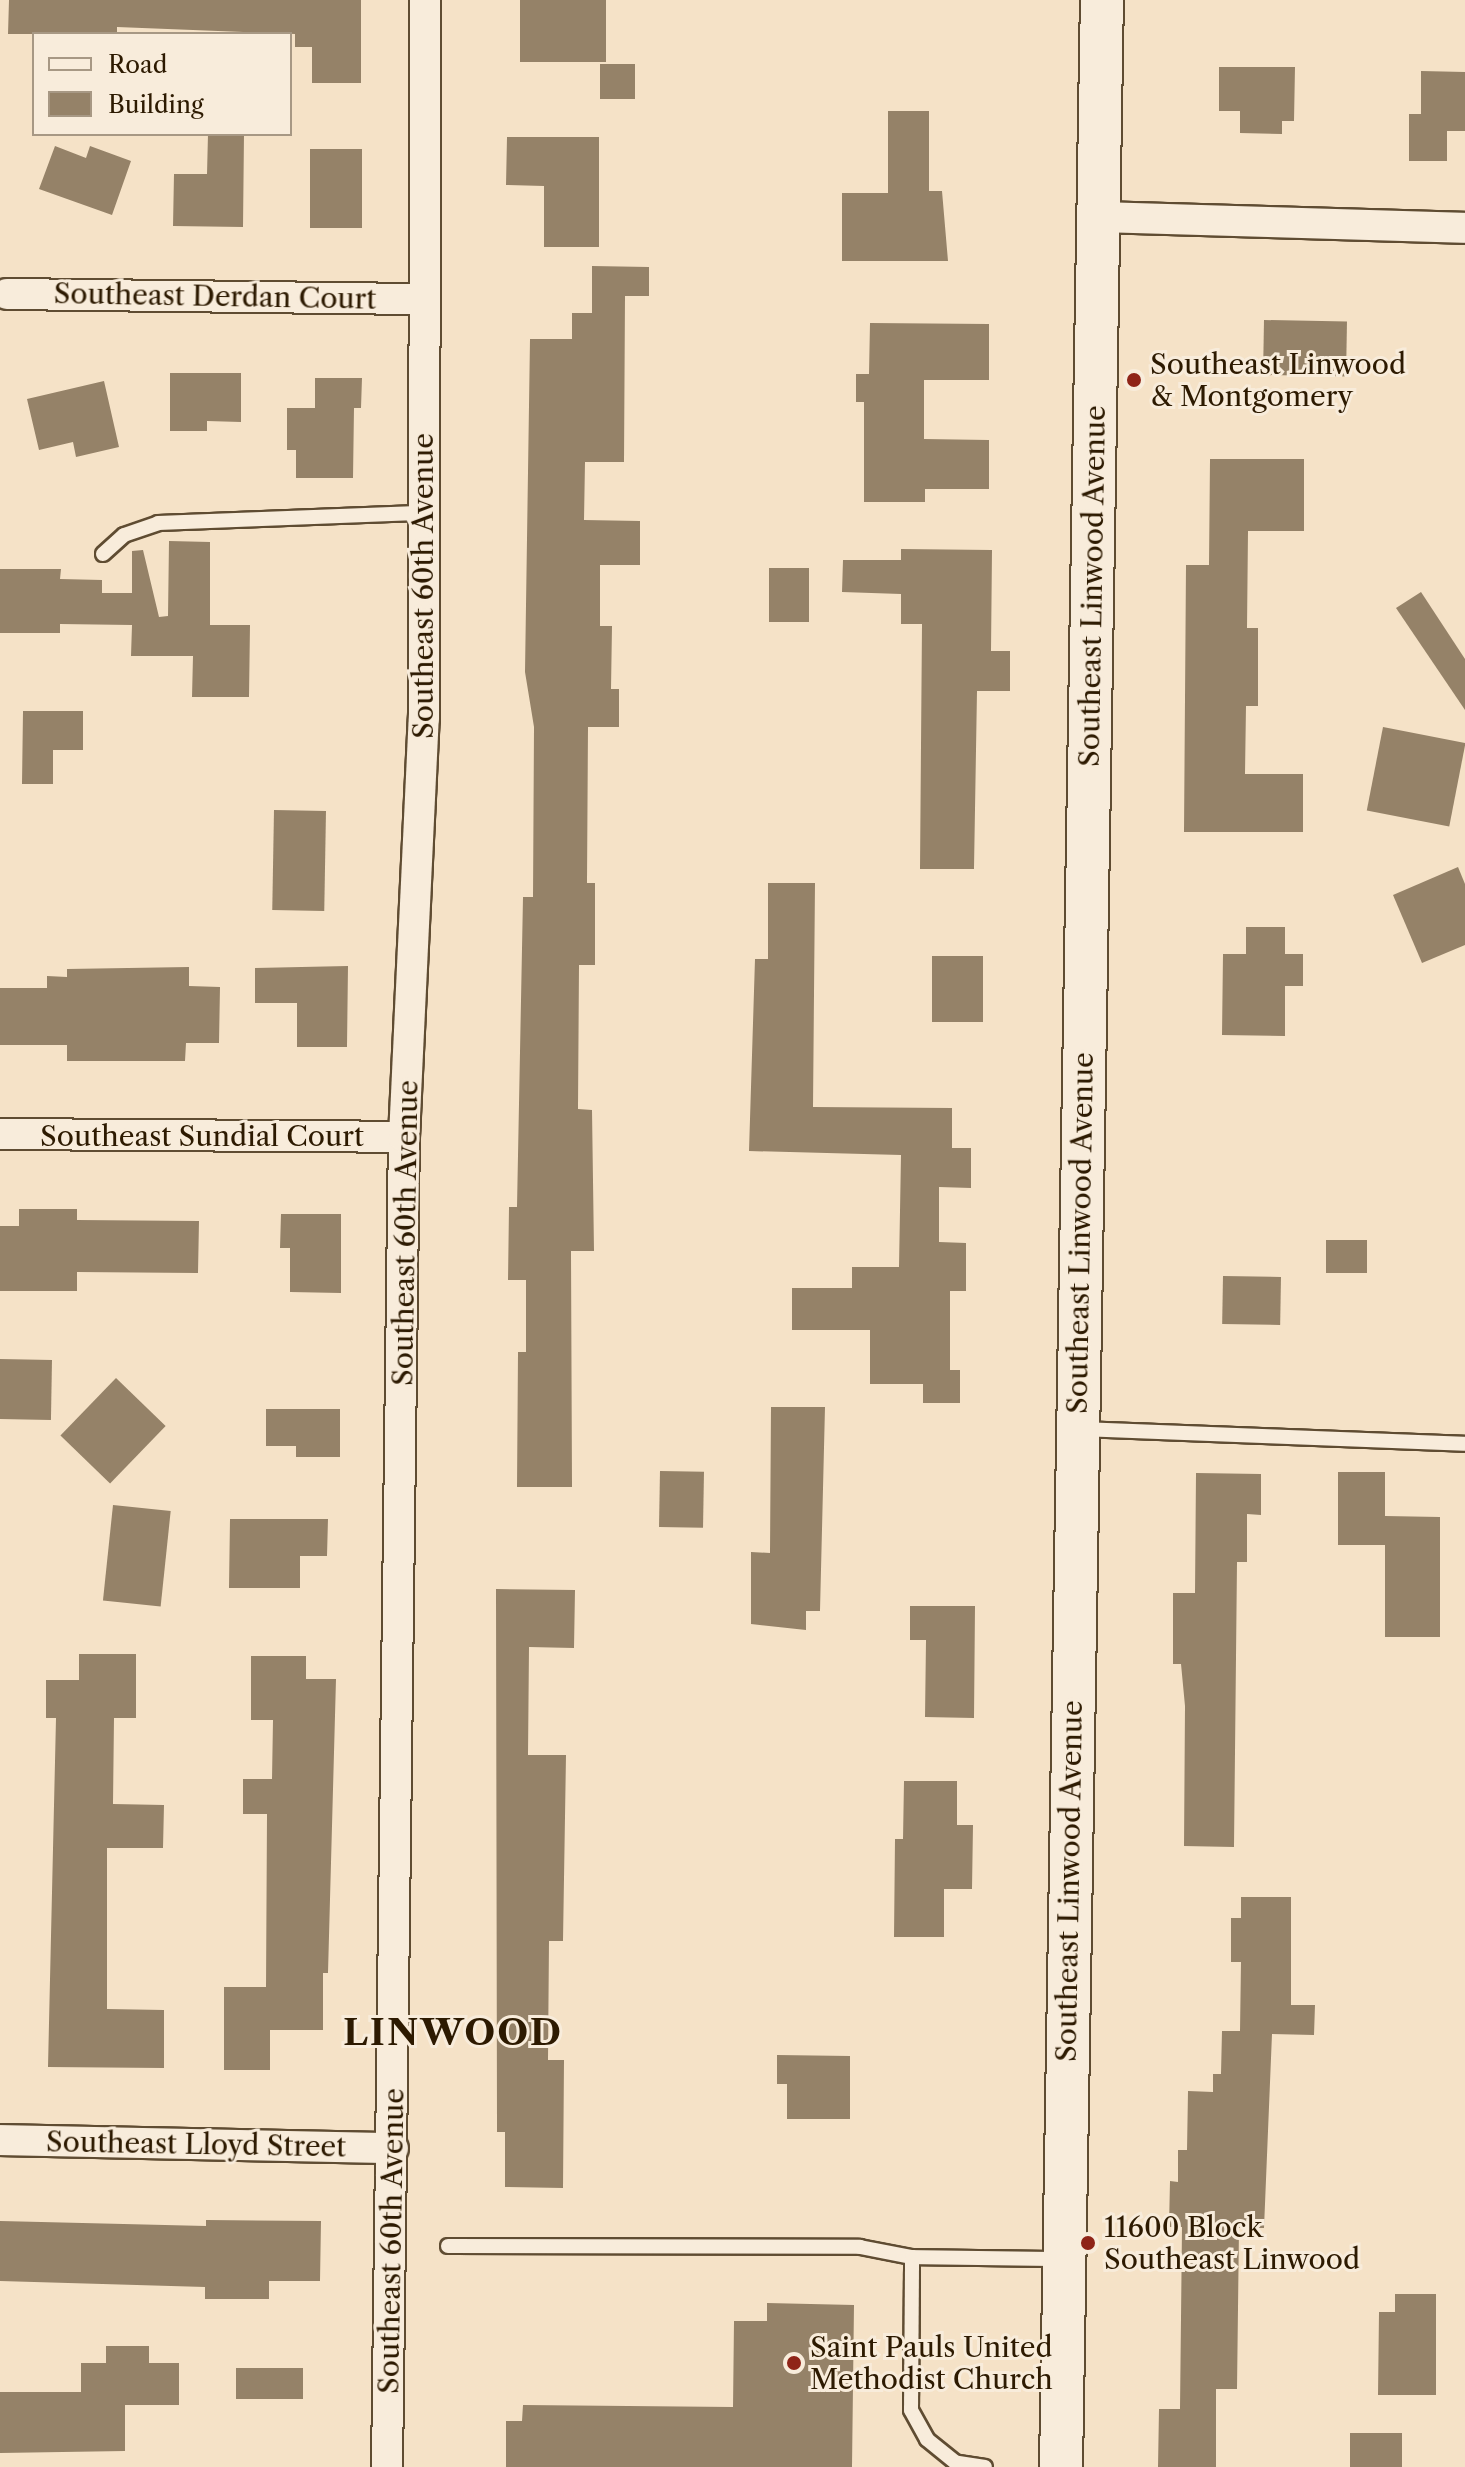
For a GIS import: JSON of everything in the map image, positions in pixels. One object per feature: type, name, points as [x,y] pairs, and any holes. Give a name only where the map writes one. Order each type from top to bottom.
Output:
[{"type":"main road","name":"Southeast Linwood Avenue","points":[[1061,2467],[1102,0]]},
{"type":"street","name":"Southeast 60th Avenue","points":[[387,2467],[404,1137],[424,719],[425,0]]},
{"type":"street","points":[[1098,217],[1465,228]]},
{"type":"street","name":"Southeast Derdan Court","points":[[7,294],[424,299]]},
{"type":"street","name":"Southeast Sundial Court","points":[[0,1134],[404,1137]]},
{"type":"street","name":"Southeast Lloyd Street","points":[[0,2140],[393,2148]]},
{"type":"lane","points":[[103,554],[124,535],[158,523],[424,513]]},
{"type":"lane","points":[[1076,1429],[1465,1444]]},
{"type":"lane","points":[[448,2246],[860,2247],[912,2257],[1063,2259]]},
{"type":"lane","points":[[912,2257],[911,2410],[927,2439],[955,2462],[985,2467]]},
{"type":"building","points":[[9,0],[361,0],[361,83],[312,83],[312,47],[295,47],[295,34],[292,32],[117,27],[117,32],[8,34]]},
{"type":"building","points":[[520,0],[606,0],[606,62],[520,62]]},
{"type":"building","points":[[600,64],[635,64],[635,99],[600,99]]},
{"type":"building","points":[[1219,67],[1295,67],[1294,121],[1282,121],[1282,134],[1240,133],[1240,111],[1219,111]]},
{"type":"building","points":[[1421,71],[1465,72],[1465,131],[1447,131],[1447,161],[1409,161],[1409,114],[1421,114]]},
{"type":"building","points":[[888,111],[929,111],[929,191],[942,191],[948,261],[842,261],[842,193],[888,193]]},
{"type":"building","points":[[208,136],[244,136],[243,227],[173,226],[174,174],[207,174]]},
{"type":"building","points":[[507,137],[599,137],[599,247],[544,247],[544,186],[506,185]]},
{"type":"building","points":[[55,146],[86,158],[90,146],[131,161],[112,215],[39,189]]},
{"type":"building","points":[[310,149],[362,149],[362,228],[310,228]]},
{"type":"building","points":[[592,266],[649,267],[649,296],[625,296],[624,462],[585,462],[584,520],[640,521],[640,565],[600,565],[600,626],[612,626],[611,689],[619,689],[619,727],[588,727],[587,883],[595,883],[595,965],[579,965],[578,1109],[592,1110],[594,1251],[571,1251],[572,1487],[517,1487],[518,1352],[526,1352],[526,1280],[508,1280],[509,1207],[517,1207],[523,897],[533,897],[534,727],[525,672],[530,339],[572,339],[572,313],[592,313]]},
{"type":"building","points":[[1264,320],[1347,321],[1346,376],[1263,375]]},
{"type":"building","points":[[870,323],[989,324],[989,380],[924,380],[924,439],[989,440],[989,489],[925,489],[925,502],[864,502],[864,402],[856,402],[856,374],[869,374]]},
{"type":"building","points":[[170,373],[241,373],[241,422],[207,421],[207,431],[170,431]]},
{"type":"building","points":[[315,378],[362,378],[361,408],[354,408],[353,478],[296,478],[296,450],[287,450],[287,408],[315,408]]},
{"type":"building","points":[[104,381],[119,447],[76,457],[73,442],[39,450],[27,399]]},
{"type":"building","points":[[1210,459],[1304,459],[1304,531],[1248,531],[1247,628],[1258,628],[1258,706],[1246,706],[1245,774],[1303,774],[1303,832],[1184,832],[1186,565],[1209,565]]},
{"type":"building","points":[[169,541],[210,542],[210,625],[250,625],[249,697],[192,697],[193,656],[131,656],[132,625],[60,624],[60,633],[0,633],[0,569],[61,569],[60,579],[102,580],[102,593],[132,593],[132,551],[143,550],[159,617],[168,616]]},
{"type":"building","points":[[901,549],[992,550],[991,651],[1010,651],[1010,691],[977,691],[974,869],[920,869],[922,624],[901,624],[901,594],[842,592],[843,560],[901,560]]},
{"type":"building","points":[[769,568],[809,568],[809,622],[769,622]]},
{"type":"building","points":[[1421,592],[1465,659],[1465,710],[1396,608]]},
{"type":"building","points":[[23,711],[83,711],[83,750],[53,750],[53,784],[22,784]]},
{"type":"building","points":[[1383,727],[1465,743],[1449,826],[1367,810]]},
{"type":"building","points":[[274,810],[326,811],[324,911],[272,910]]},
{"type":"building","points":[[1458,867],[1465,884],[1465,945],[1422,963],[1393,895]]},
{"type":"building","points":[[768,883],[815,883],[813,1107],[952,1108],[952,1148],[971,1148],[971,1188],[939,1187],[939,1242],[966,1243],[966,1291],[950,1291],[950,1370],[960,1370],[960,1403],[923,1403],[923,1384],[870,1384],[870,1330],[792,1330],[792,1288],[852,1288],[852,1267],[899,1267],[901,1155],[749,1151],[755,959],[768,959]]},
{"type":"building","points":[[1246,927],[1285,927],[1285,954],[1303,954],[1303,986],[1285,986],[1285,1036],[1222,1035],[1223,954],[1246,954]]},
{"type":"building","points":[[932,956],[983,956],[983,1022],[932,1022]]},
{"type":"building","points":[[348,966],[347,1047],[297,1047],[297,1003],[255,1003],[255,968]]},
{"type":"building","points":[[189,967],[189,986],[220,987],[219,1043],[186,1043],[185,1061],[67,1061],[67,1045],[0,1045],[0,988],[47,988],[47,976],[67,977],[67,969]]},
{"type":"building","points":[[19,1209],[77,1209],[77,1220],[199,1221],[198,1273],[77,1272],[77,1291],[0,1291],[0,1226],[19,1226]]},
{"type":"building","points":[[281,1214],[341,1214],[341,1293],[290,1292],[290,1248],[280,1248]]},
{"type":"building","points":[[1326,1240],[1367,1240],[1367,1273],[1326,1273]]},
{"type":"building","points":[[1223,1276],[1281,1277],[1280,1325],[1222,1324]]},
{"type":"building","points":[[0,1359],[52,1360],[51,1420],[0,1419]]},
{"type":"building","points":[[116,1378],[166,1426],[110,1483],[60,1436]]},
{"type":"building","points":[[771,1407],[825,1407],[820,1611],[806,1611],[806,1630],[751,1624],[751,1552],[770,1553]]},
{"type":"building","points":[[266,1409],[340,1409],[340,1457],[296,1457],[296,1446],[266,1446]]},
{"type":"building","points":[[660,1471],[704,1472],[703,1528],[659,1527]]},
{"type":"building","points":[[1338,1472],[1385,1472],[1385,1516],[1440,1517],[1440,1637],[1385,1637],[1385,1545],[1338,1545]]},
{"type":"building","points":[[1196,1473],[1261,1474],[1261,1515],[1247,1514],[1247,1562],[1237,1562],[1234,1847],[1184,1846],[1185,1706],[1181,1664],[1173,1664],[1173,1593],[1195,1593]]},
{"type":"building","points":[[113,1505],[171,1511],[161,1607],[103,1600]]},
{"type":"building","points":[[230,1519],[328,1519],[327,1556],[300,1556],[300,1588],[229,1588]]},
{"type":"building","points":[[496,1589],[575,1590],[574,1648],[529,1647],[528,1755],[566,1755],[563,1941],[549,1941],[548,2060],[564,2060],[563,2188],[505,2187],[505,2132],[497,2132]]},
{"type":"building","points":[[910,1606],[975,1606],[974,1718],[925,1717],[926,1640],[910,1640]]},
{"type":"building","points":[[79,1654],[136,1654],[136,1718],[114,1718],[113,1804],[164,1805],[163,1848],[107,1848],[107,2009],[164,2010],[164,2068],[48,2067],[56,1718],[46,1718],[46,1680],[79,1680]]},
{"type":"building","points":[[251,1656],[306,1656],[306,1679],[336,1679],[328,1973],[323,1973],[323,2030],[270,2030],[270,2070],[224,2070],[224,1987],[266,1987],[267,1814],[243,1814],[243,1779],[272,1779],[273,1720],[251,1720]]},
{"type":"building","points":[[904,1781],[957,1781],[957,1825],[973,1825],[972,1889],[944,1889],[944,1937],[894,1937],[895,1839],[903,1839]]},
{"type":"building","points":[[1241,1897],[1291,1897],[1291,2005],[1315,2005],[1314,2035],[1272,2034],[1264,2228],[1239,2228],[1237,2389],[1216,2389],[1216,2467],[1158,2467],[1159,2409],[1180,2409],[1182,2227],[1169,2227],[1170,2181],[1178,2182],[1178,2150],[1187,2150],[1188,2091],[1213,2092],[1213,2074],[1221,2074],[1222,2031],[1240,2031],[1241,1962],[1231,1962],[1231,1918],[1241,1918]]},
{"type":"building","points":[[777,2055],[850,2056],[850,2119],[787,2119],[787,2084],[777,2084]]},
{"type":"building","points":[[206,2220],[321,2221],[320,2281],[269,2281],[269,2299],[205,2299],[205,2287],[0,2281],[0,2221],[206,2226]]},
{"type":"building","points":[[1395,2294],[1436,2294],[1436,2395],[1378,2395],[1379,2312],[1395,2312]]},
{"type":"building","name":"Saint Pauls United Methodist Church","points":[[767,2303],[854,2305],[852,2467],[506,2467],[506,2421],[522,2421],[523,2405],[733,2407],[734,2321],[767,2321]]},
{"type":"building","points":[[106,2346],[149,2346],[149,2363],[179,2363],[179,2405],[125,2405],[125,2451],[0,2453],[0,2392],[81,2392],[81,2363],[106,2363]]},
{"type":"building","points":[[236,2368],[303,2368],[303,2399],[236,2399]]},
{"type":"building","points":[[1350,2433],[1402,2433],[1402,2467],[1350,2467]]},
{"type":"place","name":"Southeast Linwood & Montgomery","points":[[1134,380]]},
{"type":"place","name":"11600 Block Southeast Linwood","points":[[1088,2243]]},
{"type":"place","name":"Saint Pauls United Methodist Church","points":[[794,2363]]},
{"type":"district","name":"LINWOOD","points":[[453,2033]]}]
